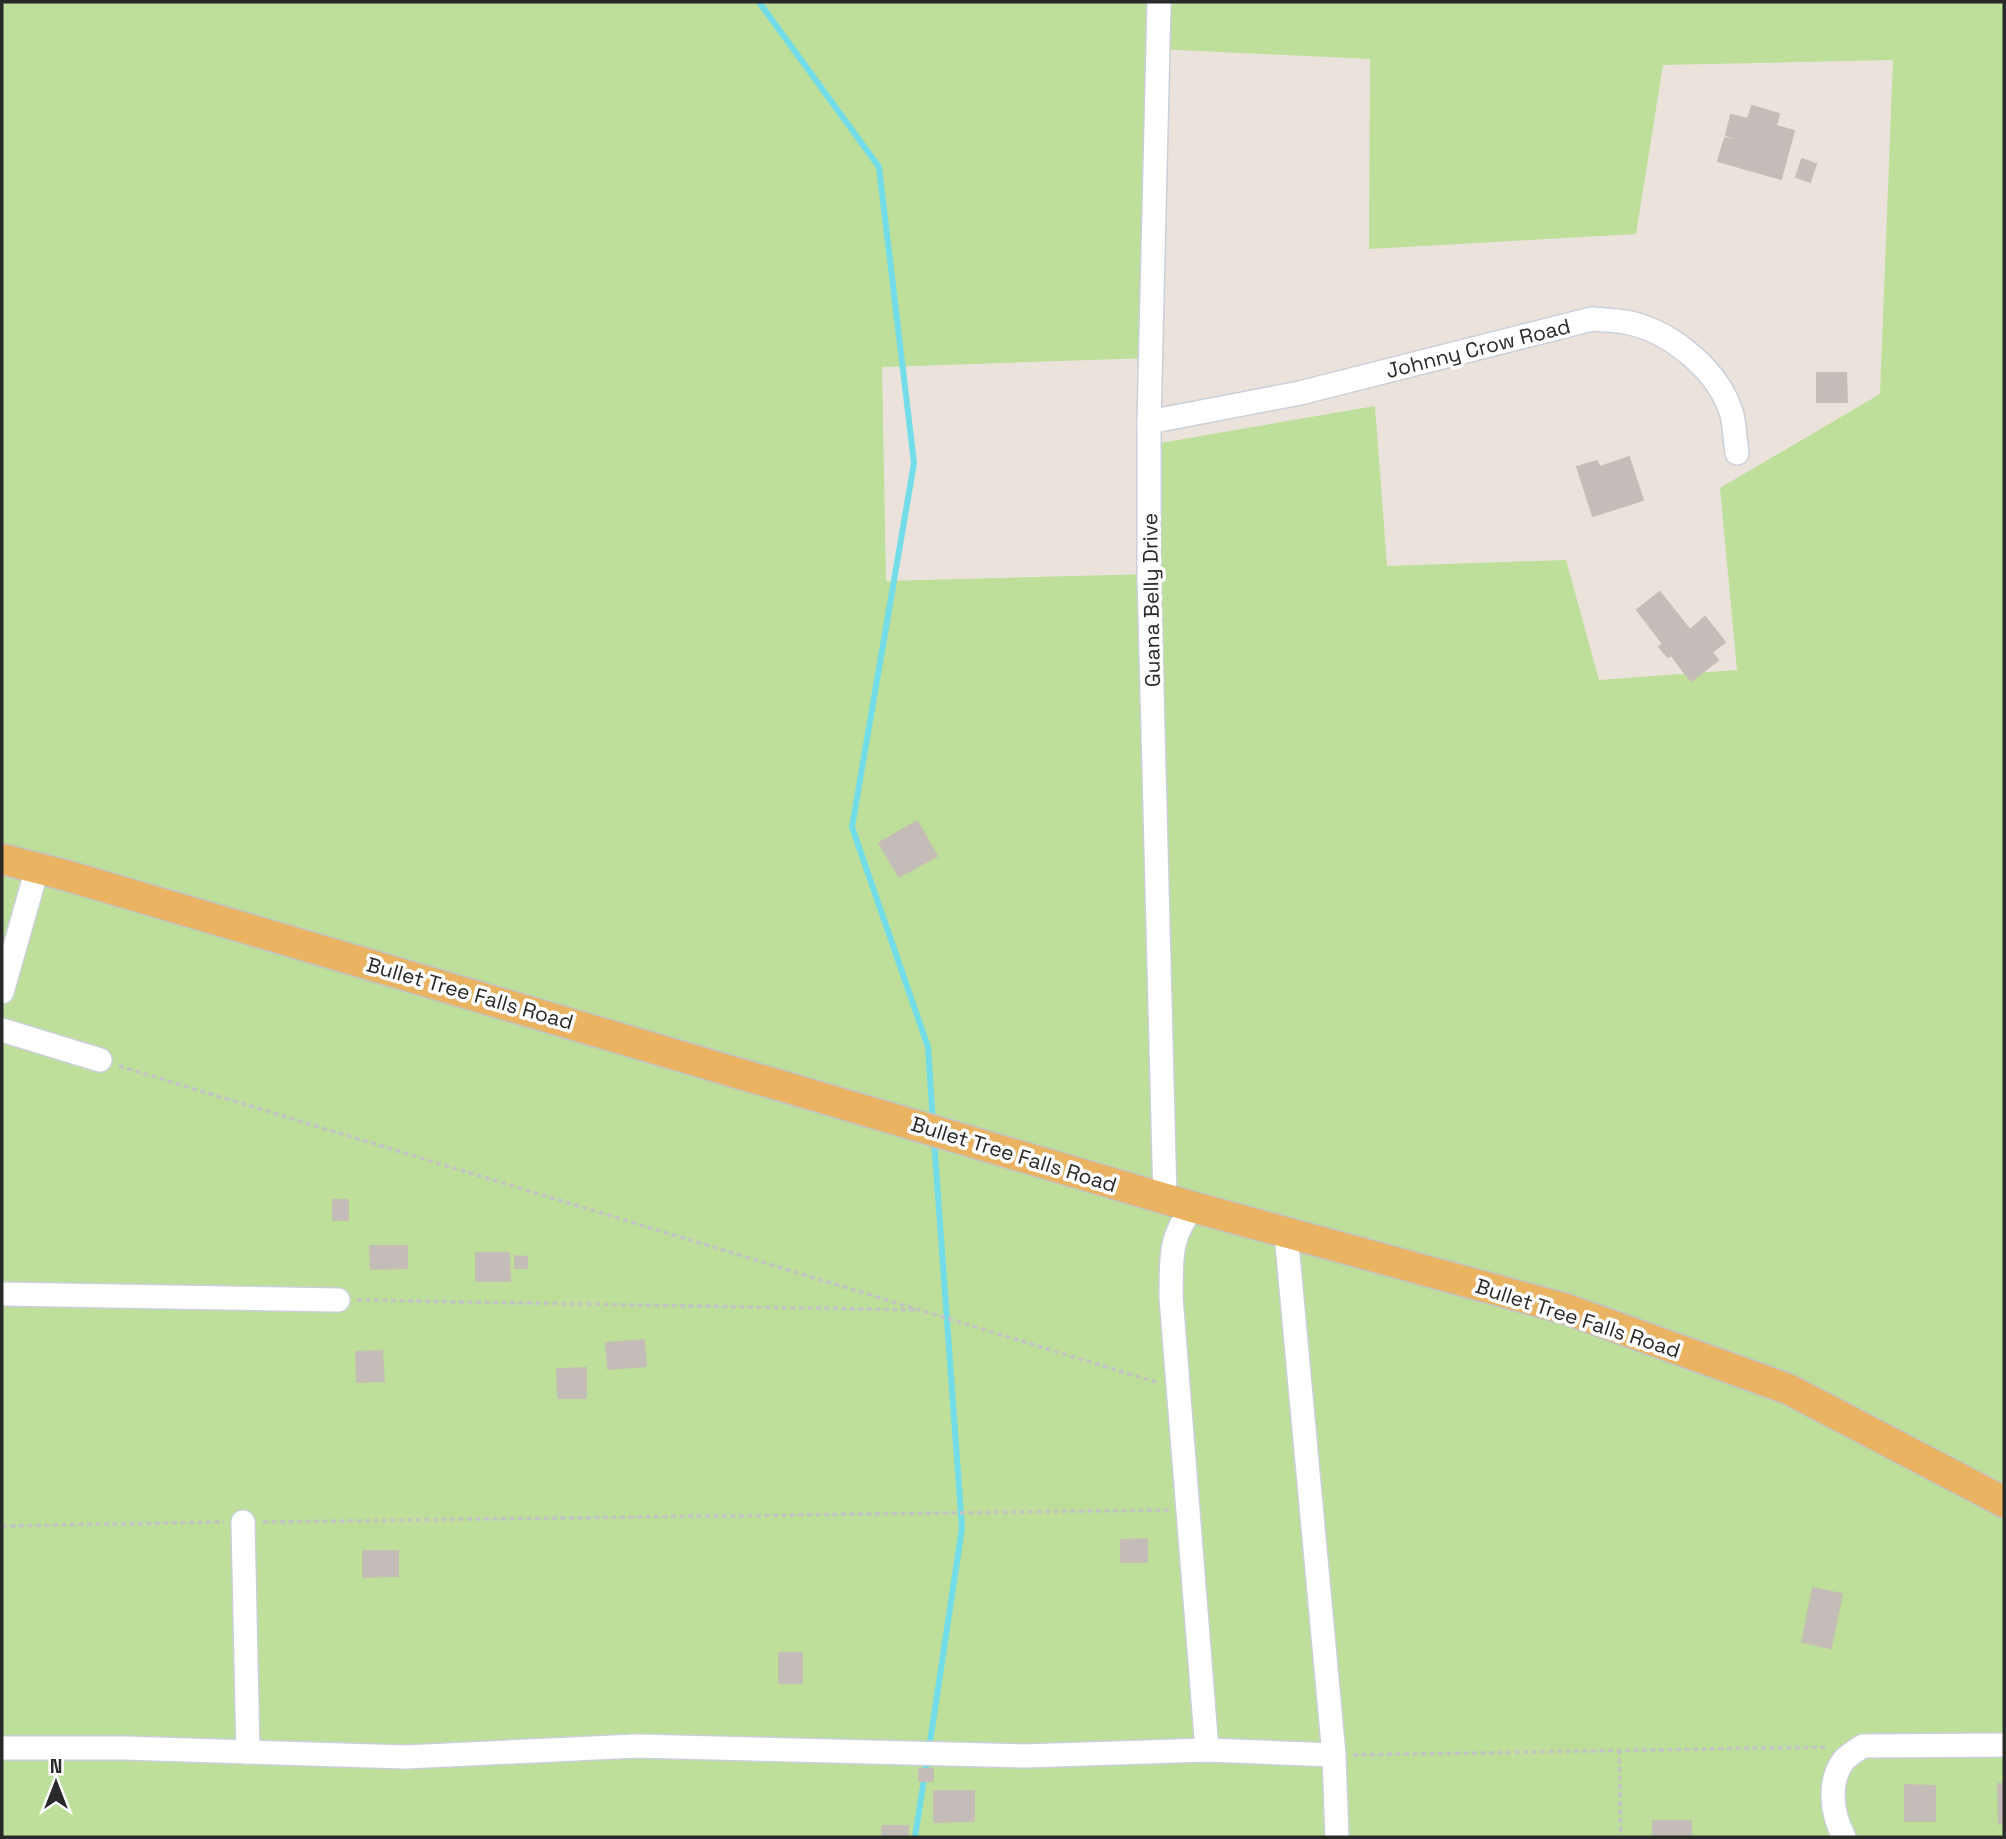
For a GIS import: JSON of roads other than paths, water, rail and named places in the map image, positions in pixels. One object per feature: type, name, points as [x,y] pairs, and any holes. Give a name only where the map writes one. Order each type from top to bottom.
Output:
[{"type":"main road","name":"Bullet Tree Falls Road","points":[[2,859],[1179,1203],[1566,1309],[1788,1390],[2004,1502]]},
{"type":"street","name":"Guana Belly Drive","points":[[1159,2],[1149,422],[1149,574],[1179,1203]]},
{"type":"street","name":"Johnny Crow Road","points":[[1149,422],[1300,393],[1592,319],[1631,323],[1670,339],[1693,356],[1718,383],[1732,414],[1737,453]]},
{"type":"street","points":[[2,992],[37,869]]},
{"type":"street","points":[[2,1030],[100,1060]]},
{"type":"street","points":[[1179,1203],[1180,1224],[1172,1248],[1171,1297],[1207,1751]]},
{"type":"street","points":[[1286,1233],[1334,1755],[1336,1837]]},
{"type":"street","points":[[2,1294],[338,1300]]},
{"type":"street","points":[[243,1522],[248,1752]]},
{"type":"street","points":[[1844,1837],[1833,1802],[1834,1781],[1845,1759],[1863,1746],[2004,1745]]},
{"type":"street","points":[[2,1748],[125,1748],[407,1758],[636,1746],[1024,1756],[1207,1751],[1334,1755]]},
{"type":"waterway","points":[[759,2],[879,167],[914,463],[852,827],[928,1047],[933,1122]]},
{"type":"waterway","points":[[929,1749],[962,1528],[934,1140]]},
{"type":"waterway","points":[[915,1837],[927,1760]]}]
